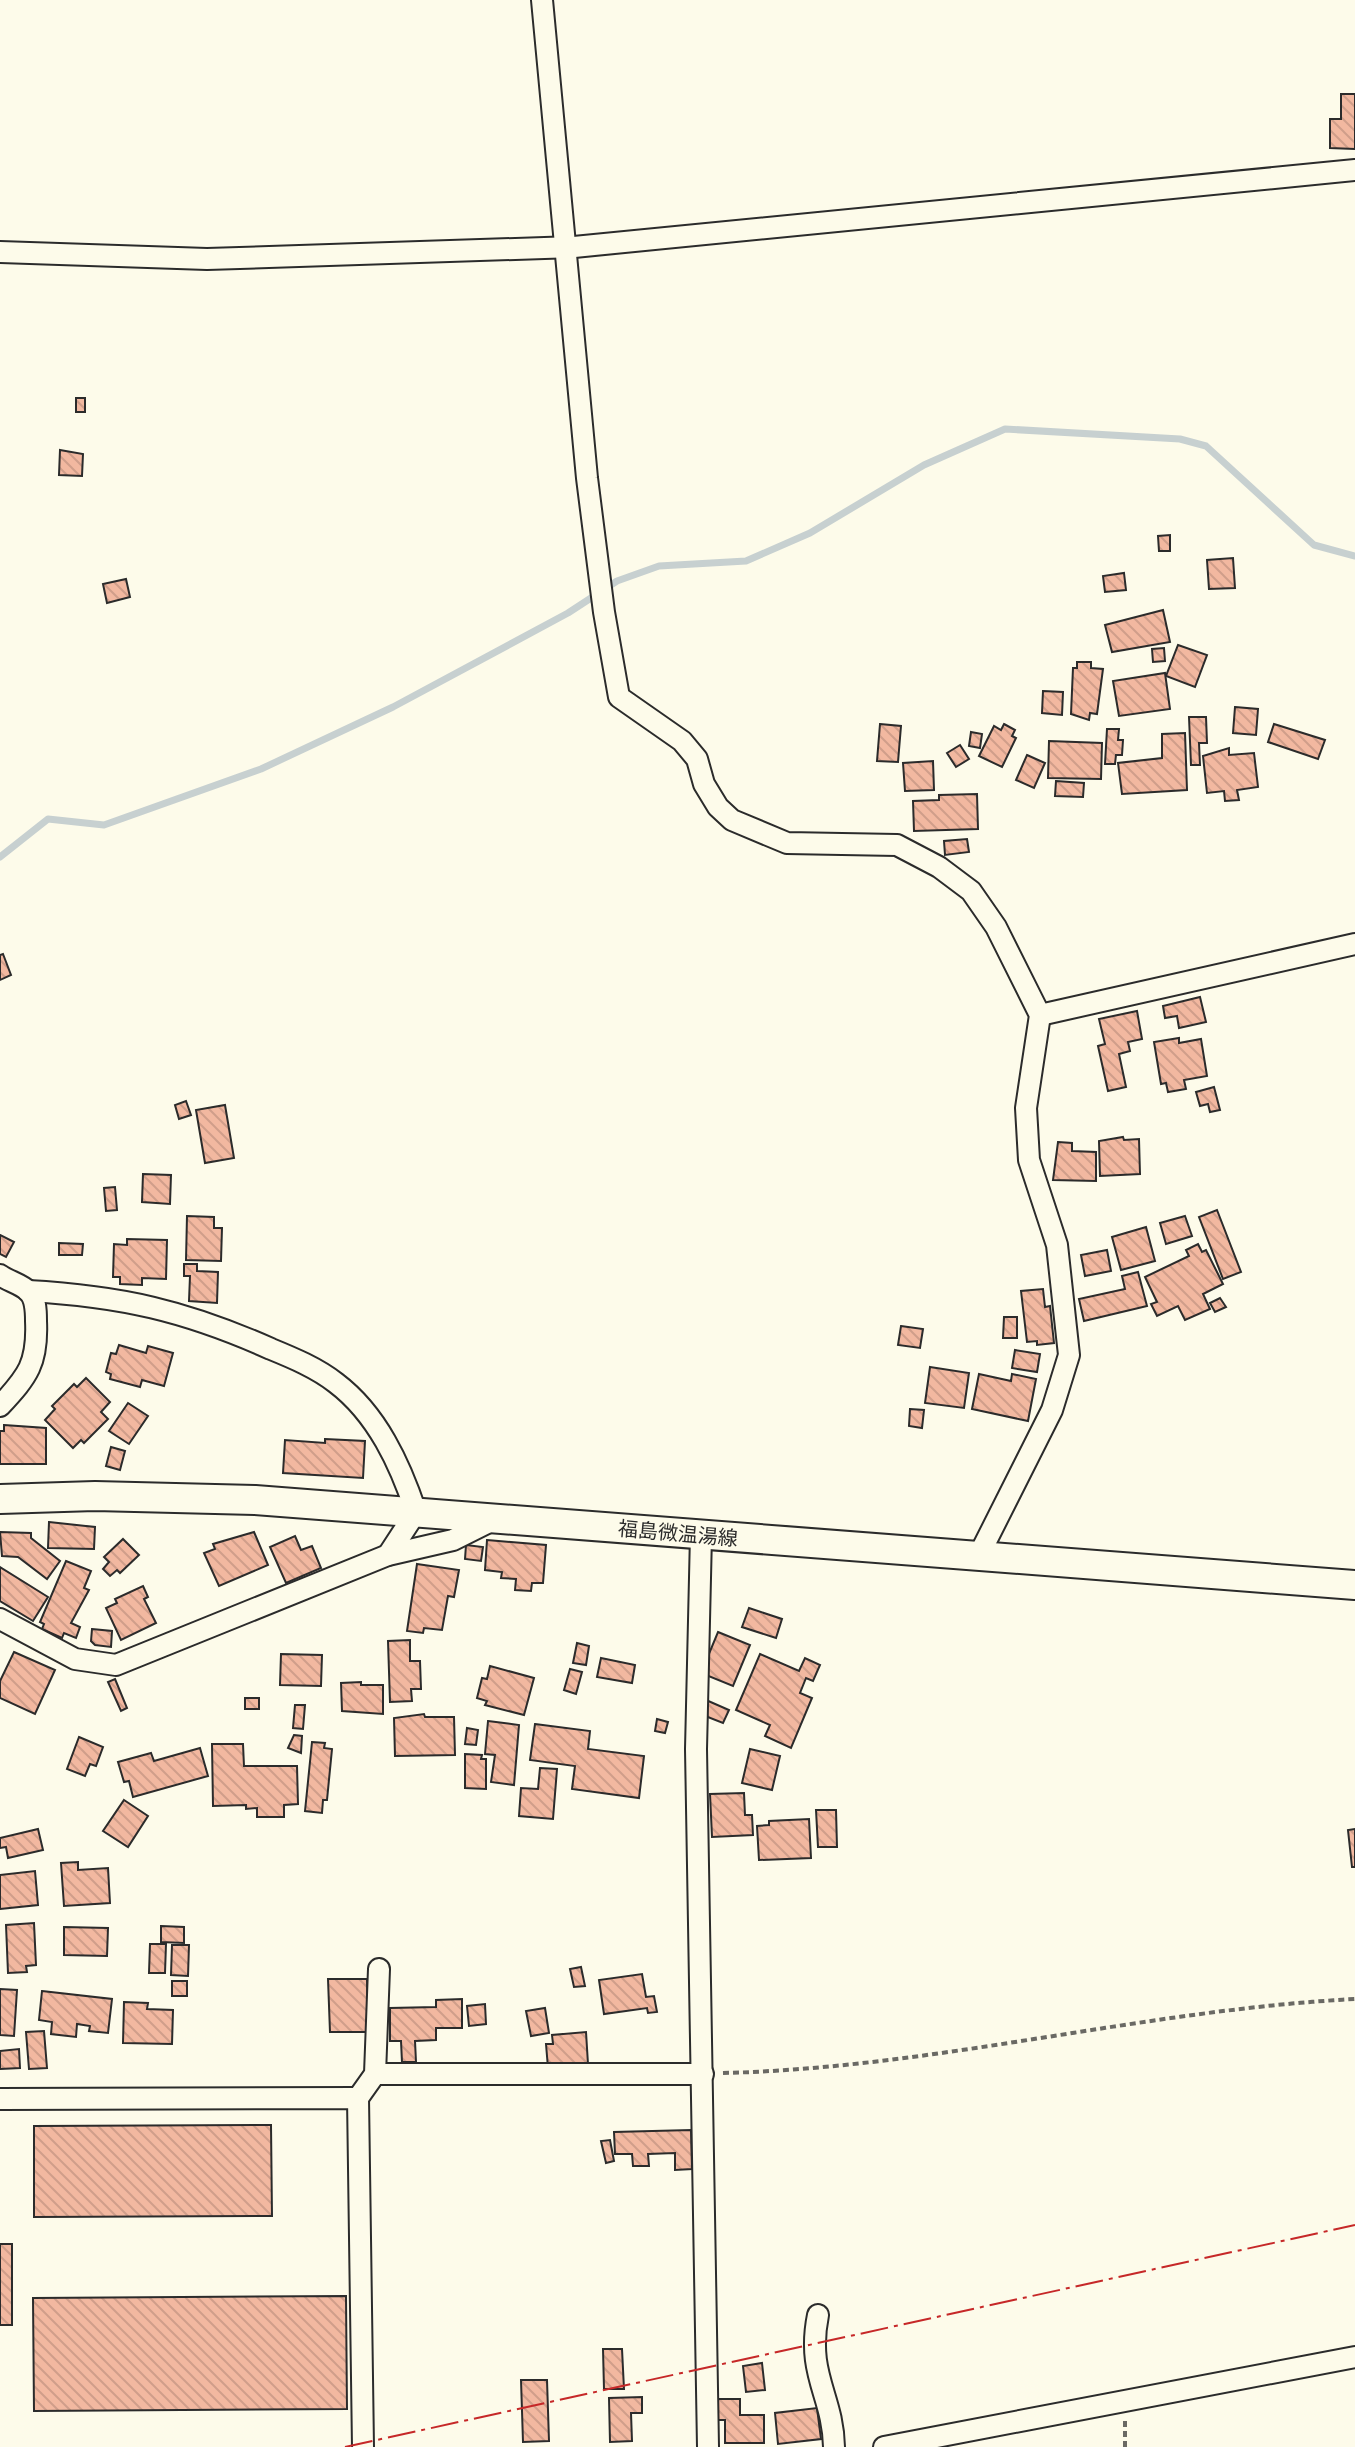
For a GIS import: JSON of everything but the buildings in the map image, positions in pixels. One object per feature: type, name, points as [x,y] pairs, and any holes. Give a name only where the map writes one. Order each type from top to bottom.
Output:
[{"type":"main road","name":"福島微温湯線","points":[[0,1499],[95,1496],[255,1500],[1355,1585]]},
{"type":"street","points":[[542,0],[587,478],[604,612],[619,697],[682,741],[697,759],[704,784],[718,807],[732,820],[787,843],[897,845],[939,867],[971,891],[996,927],[1040,1015],[1026,1108],[1029,1160],[1057,1245],[1069,1355],[1052,1410],[978,1557]]},
{"type":"street","points":[[0,252],[207,259],[564,247],[1355,170]]},
{"type":"street","points":[[1040,1015],[1355,944]]},
{"type":"street","points":[[0,1275],[28,1291],[100,1295],[165,1308],[242,1336],[299,1361],[337,1383],[365,1412],[403,1472],[416,1512],[388,1555]]},
{"type":"street","points":[[0,1406],[31,1369],[36,1353],[36,1304],[28,1291]]},
{"type":"street","points":[[0,1619],[75,1659],[116,1665],[388,1555],[453,1540],[499,1518]]},
{"type":"street","points":[[701,1535],[696,1749],[708,2447]]},
{"type":"street","points":[[363,2447],[358,2098],[375,2074],[379,1969]]},
{"type":"street","points":[[375,2074],[703,2074]]},
{"type":"street","points":[[0,2099],[358,2098]]},
{"type":"street","points":[[818,2315],[813,2356],[829,2414],[834,2447]]},
{"type":"street","points":[[884,2447],[1355,2357]]},
{"type":"path","points":[[703,2074],[811,2071],[1182,2014],[1355,1999]]},
{"type":"waterway","points":[[0,857],[48,819],[104,825],[261,769],[393,707],[568,613],[617,581],[659,566],[746,561],[810,533],[924,465],[1005,429],[1180,439],[1206,446],[1314,545],[1355,556]]},
{"type":"power","points":[[345,2447],[1355,2225]]}]
